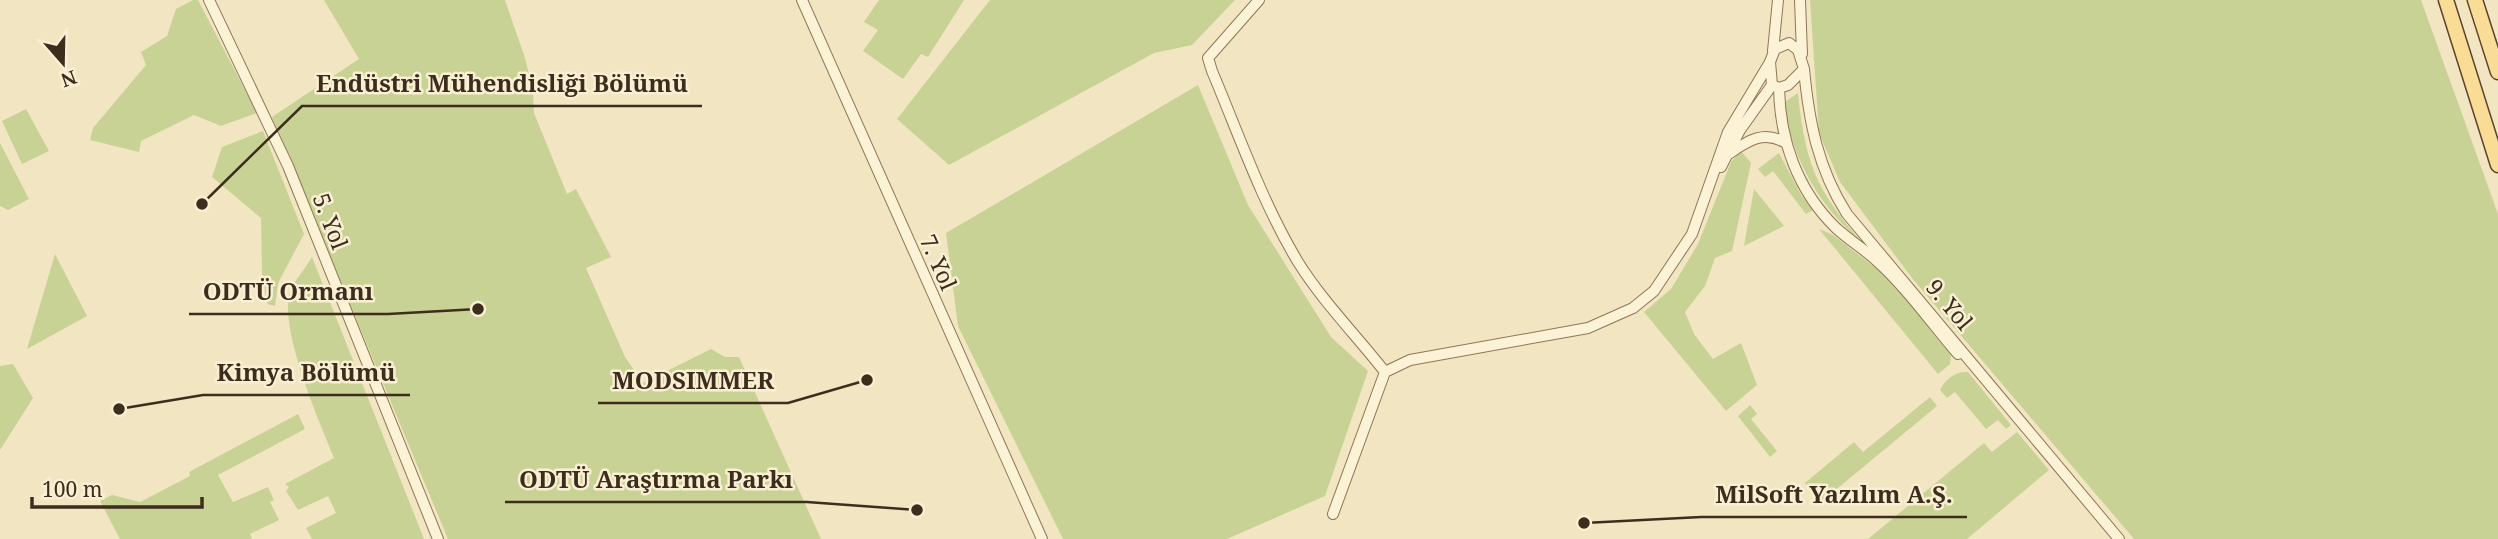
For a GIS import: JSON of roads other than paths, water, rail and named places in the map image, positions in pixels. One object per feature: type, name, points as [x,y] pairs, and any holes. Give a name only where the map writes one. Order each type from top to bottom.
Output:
[{"type":"main road","points":[[2446,0],[2498,164]]},
{"type":"main road","points":[[2475,0],[2498,72]]},
{"type":"street","name":"5. Yol","points":[[209,0],[289,166],[438,539]]},
{"type":"street","name":"7. Yol","points":[[802,0],[1042,539]]},
{"type":"street","points":[[1259,0],[1208,58],[1269,208],[1299,263],[1328,305],[1385,372]]},
{"type":"street","name":"9. Yol","points":[[1778,0],[1772,57],[1780,119],[1786,143],[1804,186],[1816,205],[1850,240],[1878,262],[2110,539]]},
{"type":"street","name":"9. Yol","points":[[1800,0],[1807,104],[1818,155],[1835,195],[1847,214],[2119,539]]},
{"type":"street","points":[[1333,514],[1385,372],[1419,358],[1588,328],[1633,308],[1654,291],[1692,234],[1728,132],[1772,57],[1789,43],[1794,45],[1803,64],[1788,85],[1776,86],[1740,130],[1706,195]]},
{"type":"street","points":[[1728,155],[1748,140],[1761,136],[1776,137],[1786,143]]},
{"type":"place","name":"Endüstri Mühendisliği Bölümü","points":[[202,204]]},
{"type":"place","name":"ODTÜ Ormanı","points":[[478,309]]},
{"type":"place","name":"MODSIMMER","points":[[867,380]]},
{"type":"place","name":"Kimya Bölümü","points":[[119,409]]},
{"type":"place","name":"ODTÜ Araştırma Parkı","points":[[917,510]]},
{"type":"place","name":"MilSoft Yazılım A.Ş.","points":[[1584,523]]}]
